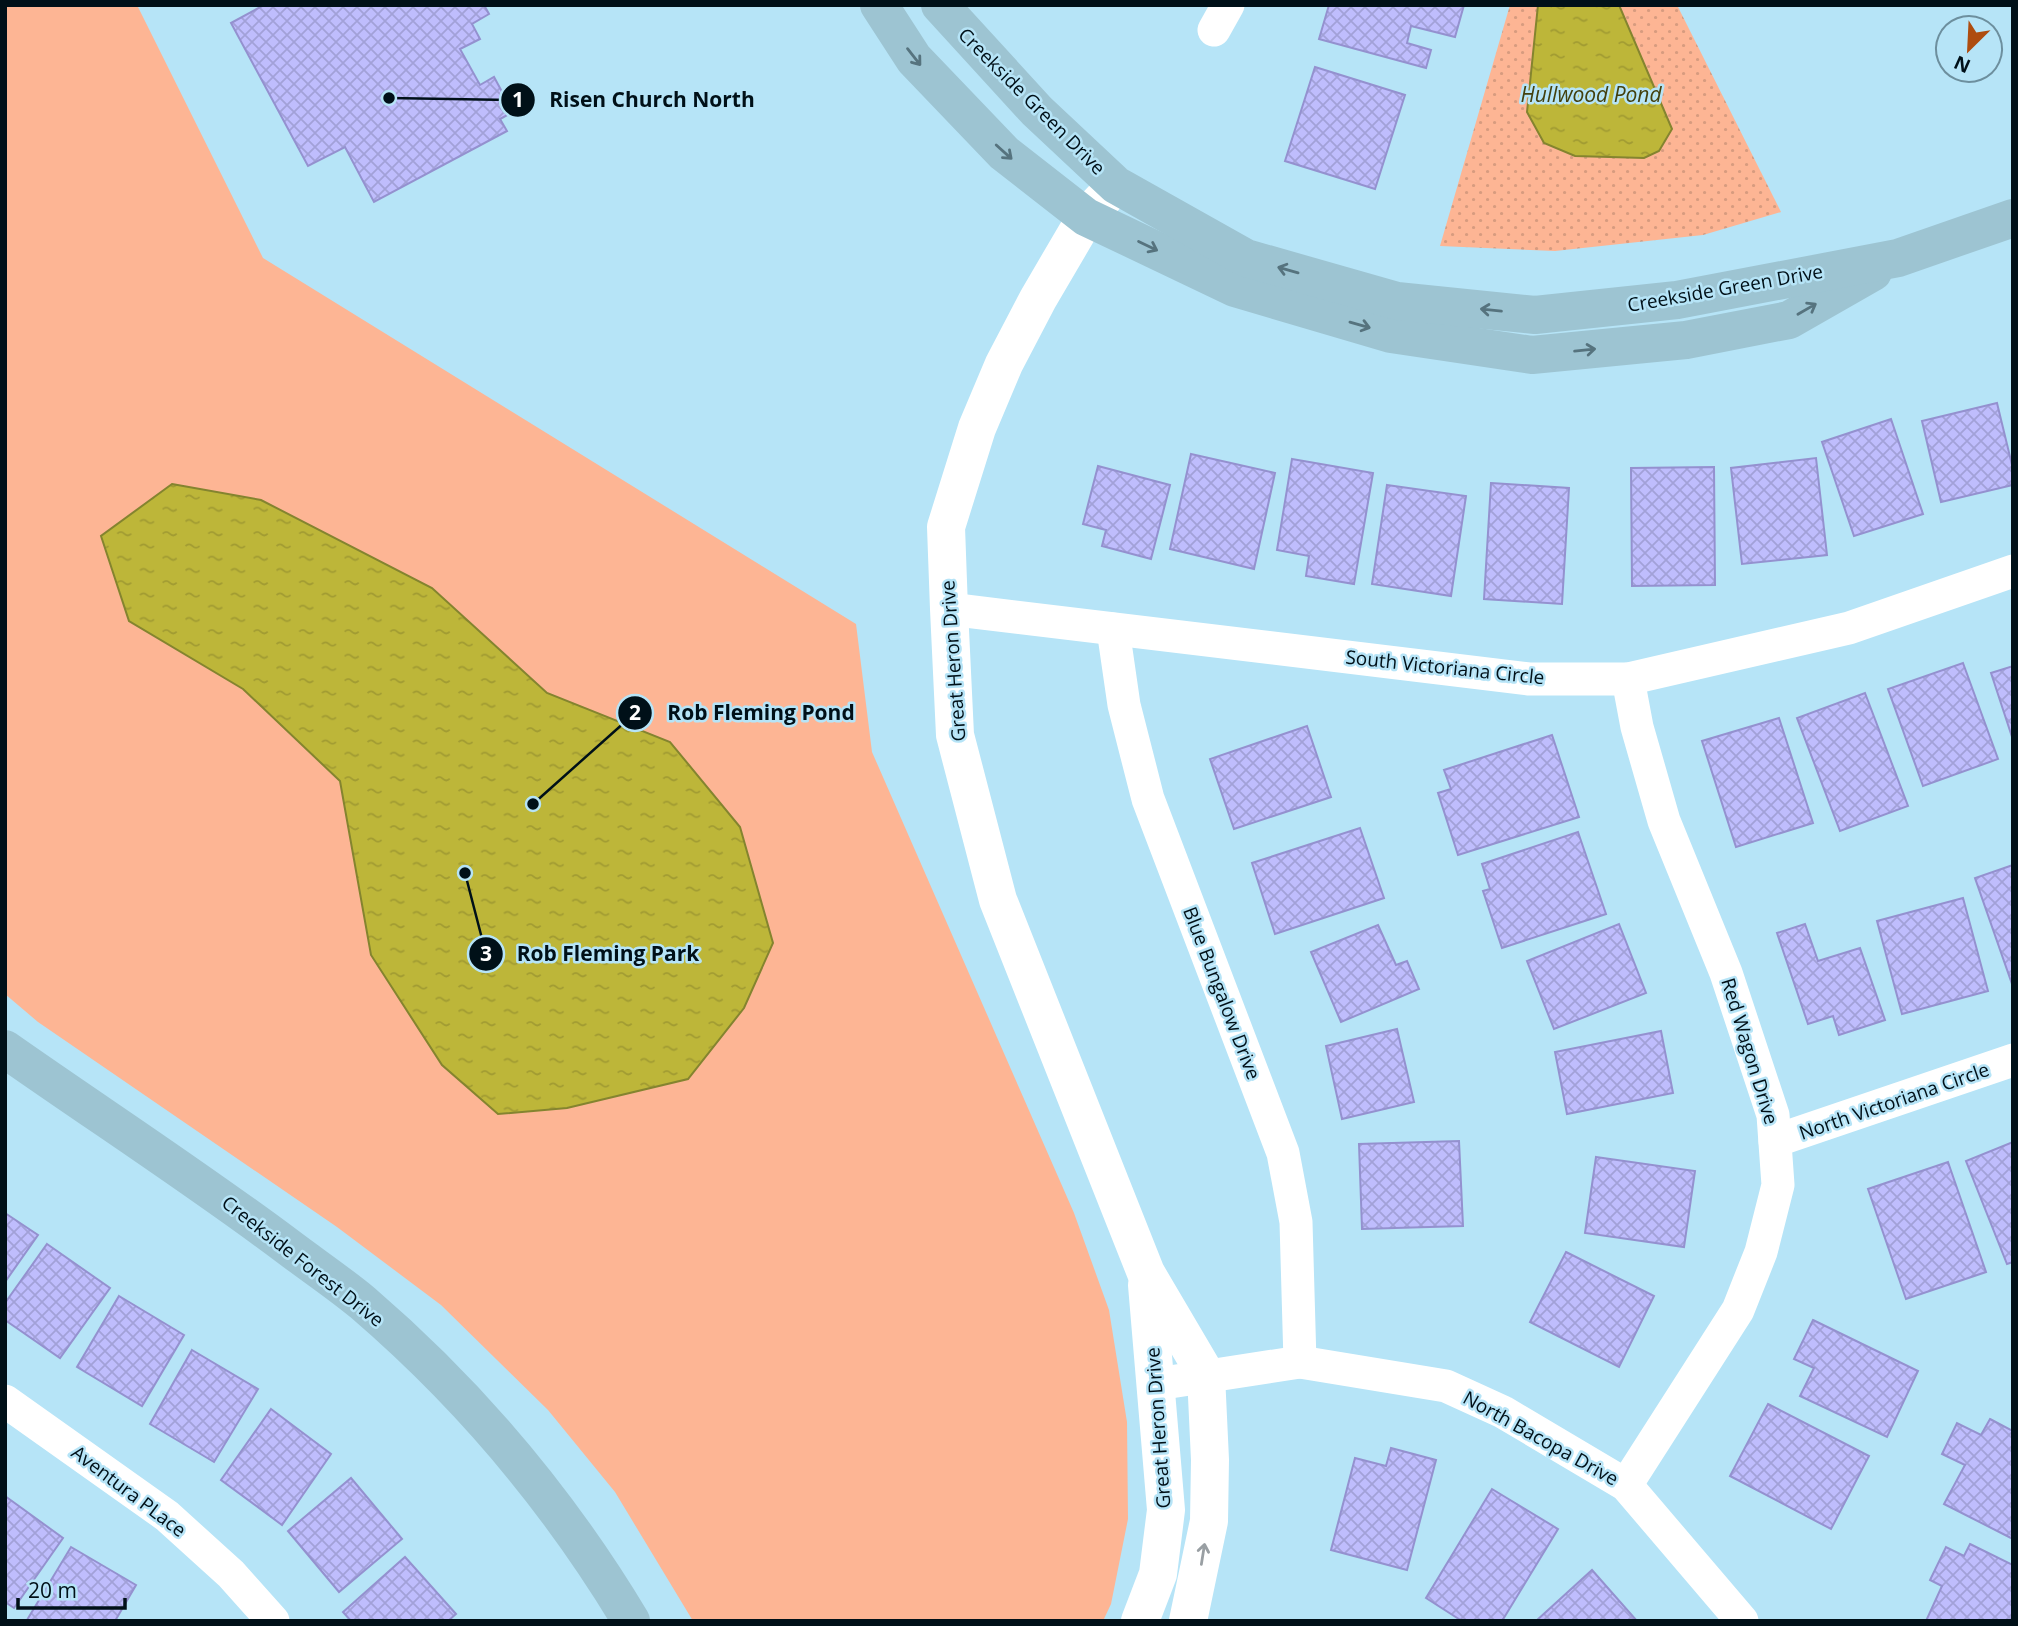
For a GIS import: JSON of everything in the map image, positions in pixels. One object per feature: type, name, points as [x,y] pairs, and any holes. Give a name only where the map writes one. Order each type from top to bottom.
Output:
[{"type":"main road","name":"Creekside Green Drive","points":[[879,5],[914,59],[1004,153],[1086,217],[1235,288],[1391,334],[1532,355],[1686,340],[1789,320],[1898,258]]},
{"type":"main road","name":"Creekside Green Drive","points":[[940,5],[1037,111],[1116,185],[1246,257],[1397,301],[1535,315],[1677,300],[1898,258],[2013,218]]},
{"type":"main road","name":"Creekside Forest Drive","points":[[5,1049],[215,1192],[362,1302],[454,1387],[527,1468],[600,1568],[631,1621]]},
{"type":"street","name":"Great Heron Drive","points":[[1116,185],[1086,217],[1038,299],[977,428],[946,527],[949,609],[956,735],[998,900],[1146,1273],[1206,1375],[1210,1460],[1209,1521],[1188,1621]]},
{"type":"street","name":"South Victoriana Circle","points":[[949,609],[1529,679],[1628,679],[1849,628],[2013,571]]},
{"type":"street","name":"Blue Bungalow Drive","points":[[1113,629],[1124,705],[1148,799],[1283,1153],[1296,1222],[1300,1362]]},
{"type":"street","name":"Red Wagon Drive","points":[[1626,1485],[1738,1310],[1761,1252],[1778,1185],[1773,1115],[1726,973],[1664,821],[1637,727],[1628,679]]},
{"type":"street","name":"North Victoriana Circle","points":[[1775,1141],[2013,1060]]},
{"type":"street","name":"Great Heron Drive","points":[[1140,1621],[1158,1574],[1166,1510],[1146,1273]]},
{"type":"street","name":"North Bacopa Drive","points":[[1157,1384],[1300,1362],[1446,1386],[1503,1412],[1626,1485],[1742,1621]]},
{"type":"street","name":"Aventura PLace","points":[[5,1401],[167,1516],[231,1574],[273,1621]]},
{"type":"street","points":[[1158,1574],[1159,1621]]},
{"type":"shaded area","points":[[5,5],[137,5],[263,258],[856,624],[872,752],[1074,1213],[1109,1310],[1127,1422],[1128,1519],[1111,1604],[1103,1621],[693,1621],[615,1492],[548,1410],[441,1305],[337,1227],[38,1022],[5,994]]},
{"type":"shaded area","points":[[1510,5],[1677,5],[1781,212],[1703,235],[1555,251],[1440,246]]},
{"type":"water","name":"Hullwood Pond","points":[[1538,5],[1619,5],[1672,129],[1659,151],[1644,158],[1575,156],[1544,143],[1527,112]]},
{"type":"water","points":[[172,484],[261,500],[432,588],[547,693],[670,742],[740,827],[773,943],[744,1008],[688,1079],[567,1108],[498,1114],[442,1065],[371,955],[340,781],[243,689],[129,621],[101,536]]},
{"type":"building","points":[[264,5],[484,5],[489,14],[472,24],[480,39],[460,49],[480,85],[494,77],[513,112],[500,119],[507,131],[374,202],[345,147],[308,166],[231,23]]},
{"type":"building","points":[[1329,5],[1464,5],[1455,37],[1411,26],[1407,43],[1431,50],[1426,68],[1319,39]]},
{"type":"building","points":[[1315,67],[1405,95],[1375,189],[1285,161]]},
{"type":"building","points":[[1997,403],[2013,469],[2013,485],[1941,502],[1922,421]]},
{"type":"building","points":[[1891,419],[1923,514],[1854,536],[1822,442]]},
{"type":"building","points":[[1191,454],[1275,473],[1254,569],[1170,549]]},
{"type":"building","points":[[1816,458],[1827,555],[1742,564],[1731,468]]},
{"type":"building","points":[[1292,459],[1373,473],[1354,584],[1306,576],[1309,556],[1277,550]]},
{"type":"building","points":[[1098,466],[1170,485],[1151,559],[1102,546],[1106,530],[1083,524]]},
{"type":"building","points":[[1714,467],[1715,585],[1632,586],[1631,468]]},
{"type":"building","points":[[1491,483],[1569,488],[1562,604],[1484,599]]},
{"type":"building","points":[[1387,485],[1466,496],[1451,596],[1372,584]]},
{"type":"building","points":[[1963,663],[1998,759],[1923,786],[1888,689]]},
{"type":"building","points":[[2013,666],[2013,740],[1991,673]]},
{"type":"building","points":[[1865,693],[1908,806],[1840,831],[1797,718]]},
{"type":"building","points":[[1779,718],[1813,823],[1736,847],[1702,741]]},
{"type":"building","points":[[1307,726],[1331,797],[1234,829],[1210,759]]},
{"type":"building","points":[[1552,735],[1579,817],[1458,855],[1438,793],[1451,789],[1444,770]]},
{"type":"building","points":[[1360,828],[1384,898],[1275,934],[1252,863]]},
{"type":"building","points":[[1578,832],[1606,914],[1502,948],[1483,891],[1490,889],[1482,864]]},
{"type":"building","points":[[2013,865],[2013,984],[2012,984],[1975,878]]},
{"type":"building","points":[[1963,898],[1988,991],[1902,1014],[1877,921]]},
{"type":"building","points":[[1619,924],[1646,993],[1554,1029],[1527,961]]},
{"type":"building","points":[[1805,924],[1818,961],[1860,948],[1885,1020],[1839,1035],[1833,1016],[1808,1024],[1777,933]]},
{"type":"building","points":[[1378,925],[1396,965],[1407,961],[1419,989],[1341,1022],[1311,952]]},
{"type":"building","points":[[1397,1029],[1414,1102],[1342,1119],[1326,1046]]},
{"type":"building","points":[[1661,1031],[1673,1093],[1567,1114],[1555,1052]]},
{"type":"building","points":[[1459,1141],[1463,1226],[1362,1229],[1359,1144]]},
{"type":"building","points":[[2013,1142],[2013,1262],[2007,1264],[1966,1161]]},
{"type":"building","points":[[1596,1157],[1695,1171],[1684,1247],[1585,1233]]},
{"type":"building","points":[[1948,1162],[1986,1272],[1906,1299],[1868,1189]]},
{"type":"building","points":[[5,1213],[38,1235],[5,1282]]},
{"type":"building","points":[[47,1244],[110,1288],[60,1358],[5,1320],[5,1303]]},
{"type":"building","points":[[1566,1252],[1654,1296],[1619,1367],[1530,1322]]},
{"type":"building","points":[[119,1296],[184,1335],[142,1406],[77,1367]]},
{"type":"building","points":[[1813,1320],[1918,1371],[1887,1437],[1800,1396],[1814,1368],[1794,1359]]},
{"type":"building","points":[[192,1350],[258,1389],[214,1462],[150,1424]]},
{"type":"building","points":[[1768,1404],[1869,1456],[1831,1529],[1730,1476]]},
{"type":"building","points":[[271,1409],[331,1454],[282,1525],[221,1480]]},
{"type":"building","points":[[1990,1419],[2013,1431],[2013,1539],[1944,1504],[1965,1465],[1942,1454],[1957,1423],[1981,1435]]},
{"type":"building","points":[[1391,1448],[1436,1460],[1407,1570],[1331,1550],[1355,1458],[1386,1466]]},
{"type":"building","points":[[351,1478],[402,1539],[339,1592],[288,1531]]},
{"type":"building","points":[[1492,1489],[1558,1529],[1502,1621],[1462,1621],[1426,1598]]},
{"type":"building","points":[[5,1496],[63,1538],[14,1608],[5,1602]]},
{"type":"building","points":[[1970,1544],[2013,1565],[2013,1621],[1926,1621],[1942,1586],[1930,1580],[1946,1547],[1964,1556]]},
{"type":"building","points":[[71,1547],[136,1585],[115,1621],[27,1620]]},
{"type":"building","points":[[405,1557],[456,1614],[448,1621],[351,1621],[343,1612]]},
{"type":"building","points":[[1592,1570],[1637,1621],[1536,1621]]},
{"type":"place","name":"Risen Church North","points":[[389,98]]},
{"type":"place","name":"Rob Fleming Pond","points":[[533,804]]},
{"type":"place","name":"Rob Fleming Park","points":[[465,873]]}]
